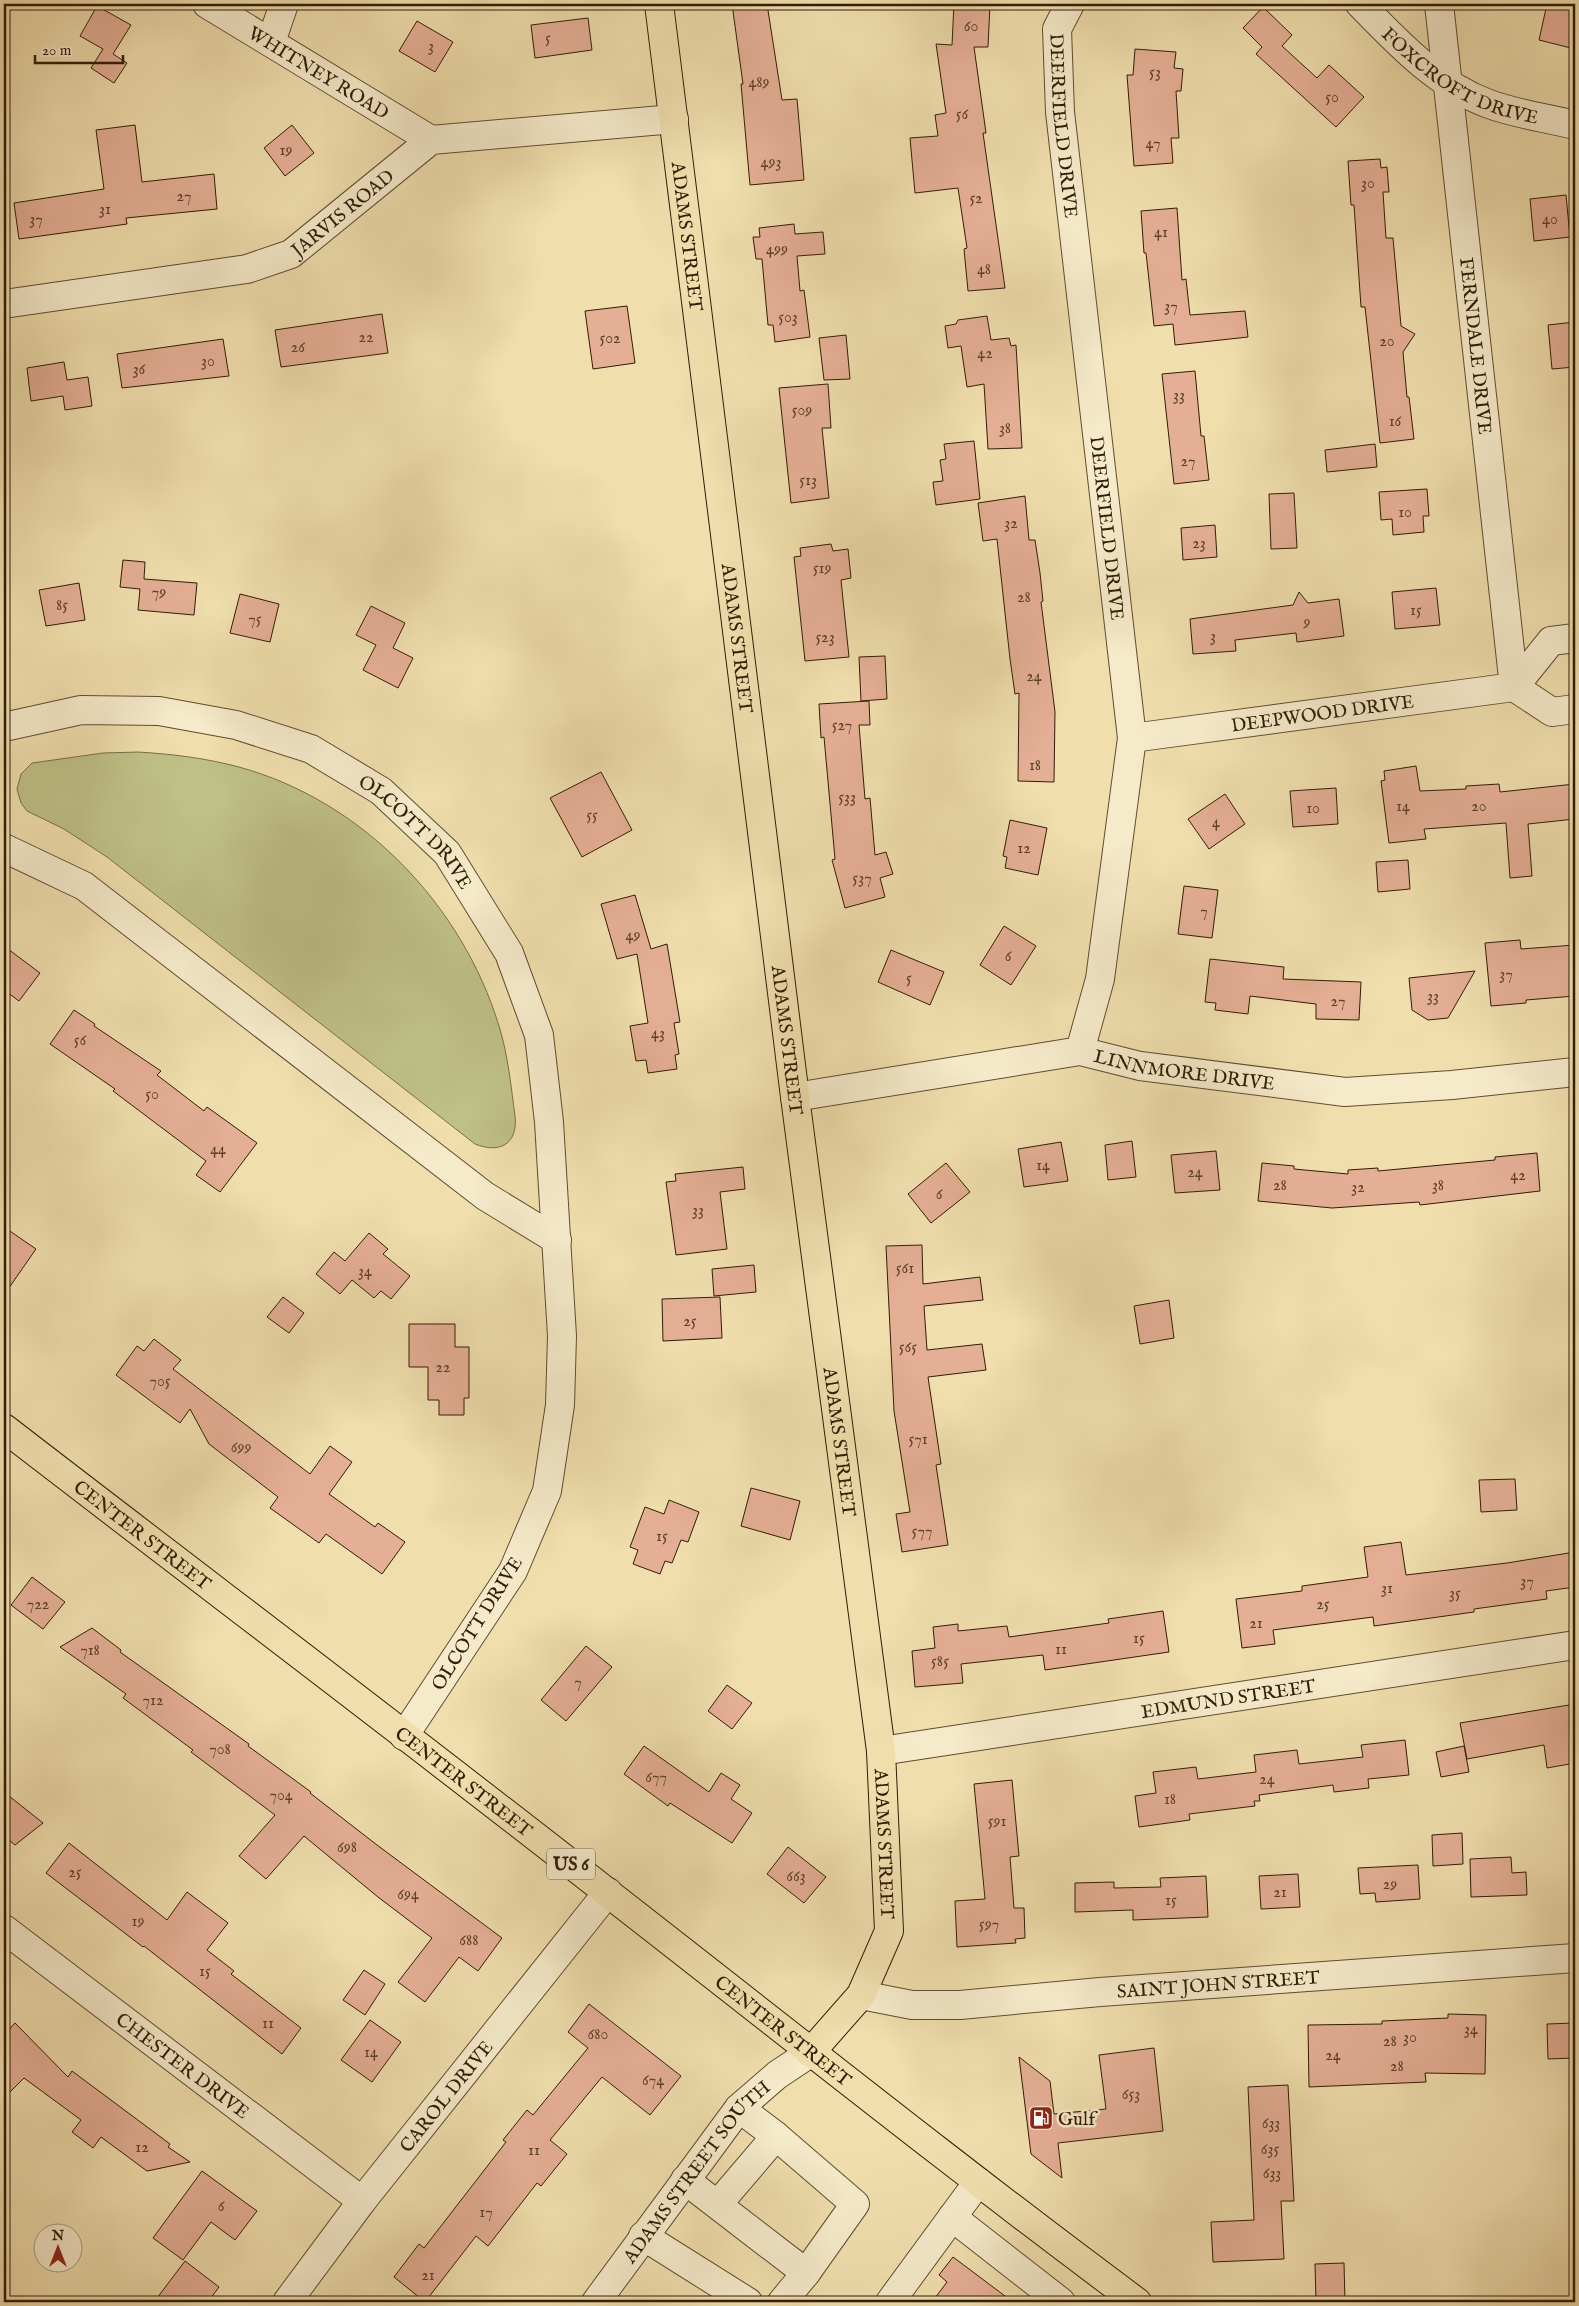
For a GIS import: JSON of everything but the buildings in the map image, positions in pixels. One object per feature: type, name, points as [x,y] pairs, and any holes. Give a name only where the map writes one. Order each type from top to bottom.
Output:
[{"type":"main road","name":"ADAMS STREET","points":[[659,4],[795,1097],[881,1751],[889,1931],[861,1995],[810,2053]]},
{"type":"main road","name":"CENTER STREET","points":[[4,1428],[608,1892],[810,2053],[1137,2302]]},
{"type":"street","name":"WHITNEY ROAD","points":[[207,4],[431,140]]},
{"type":"street","points":[[271,42],[284,4]]},
{"type":"street","name":"DEERFIELD DRIVE","points":[[1070,4],[1057,30],[1060,112],[1132,738],[1100,979],[1080,1052]]},
{"type":"street","name":"FOXCROFT DRIVE","points":[[1360,4],[1406,51],[1447,82],[1489,104],[1575,125]]},
{"type":"street","name":"FERNDALE DRIVE","points":[[1439,4],[1514,687]]},
{"type":"street","points":[[431,140],[674,119]]},
{"type":"street","name":"JARVIS ROAD","points":[[4,304],[247,270],[290,254],[431,140]]},
{"type":"street","points":[[1575,638],[1550,640],[1514,687],[1552,712],[1575,709]]},
{"type":"street","name":"DEEPWOOD DRIVE","points":[[1132,738],[1514,687]]},
{"type":"street","name":"OLCOTT DRIVE","points":[[4,727],[81,710],[159,711],[236,725],[311,749],[381,792],[447,853],[509,953],[539,1035],[549,1122],[562,1336],[560,1406],[547,1491],[513,1571],[404,1736]]},
{"type":"street","points":[[4,848],[84,886],[485,1196],[557,1240]]},
{"type":"street","name":"LINNMORE DRIVE","points":[[795,1097],[1080,1052],[1140,1066],[1345,1092],[1452,1085],[1575,1072]]},
{"type":"street","name":"EDMUND STREET","points":[[881,1751],[1575,1645]]},
{"type":"street","name":"CAROL DRIVE","points":[[287,2302],[362,2201],[608,1892]]},
{"type":"street","name":"CHESTER DRIVE","points":[[4,1929],[362,2201]]},
{"type":"street","name":"SAINT JOHN STREET","points":[[861,1995],[912,2005],[960,2005],[1100,1992],[1575,1958]]},
{"type":"street","name":"ADAMS STREET SOUTH","points":[[596,2302],[739,2108],[777,2074],[810,2053]]},
{"type":"street","points":[[739,2108],[776,2136],[855,2204],[806,2273],[782,2302]]},
{"type":"street","points":[[718,2204],[776,2136]]},
{"type":"street","points":[[685,2180],[806,2273]]},
{"type":"street","points":[[890,2302],[978,2182]]},
{"type":"street","points":[[952,2217],[1061,2302]]},
{"type":"street","points":[[643,2236],[748,2302]]},
{"type":"green space","points":[[138,752],[214,761],[239,767],[284,783],[327,805],[366,832],[402,864],[433,900],[460,939],[482,982],[499,1026],[507,1059],[515,1116],[514,1134],[506,1144],[492,1148],[475,1144],[107,857],[64,829],[27,811],[21,803],[17,789],[21,774],[32,763],[103,753]]},
{"type":"place","name":"Gulf","points":[[1041,2118]]}]
